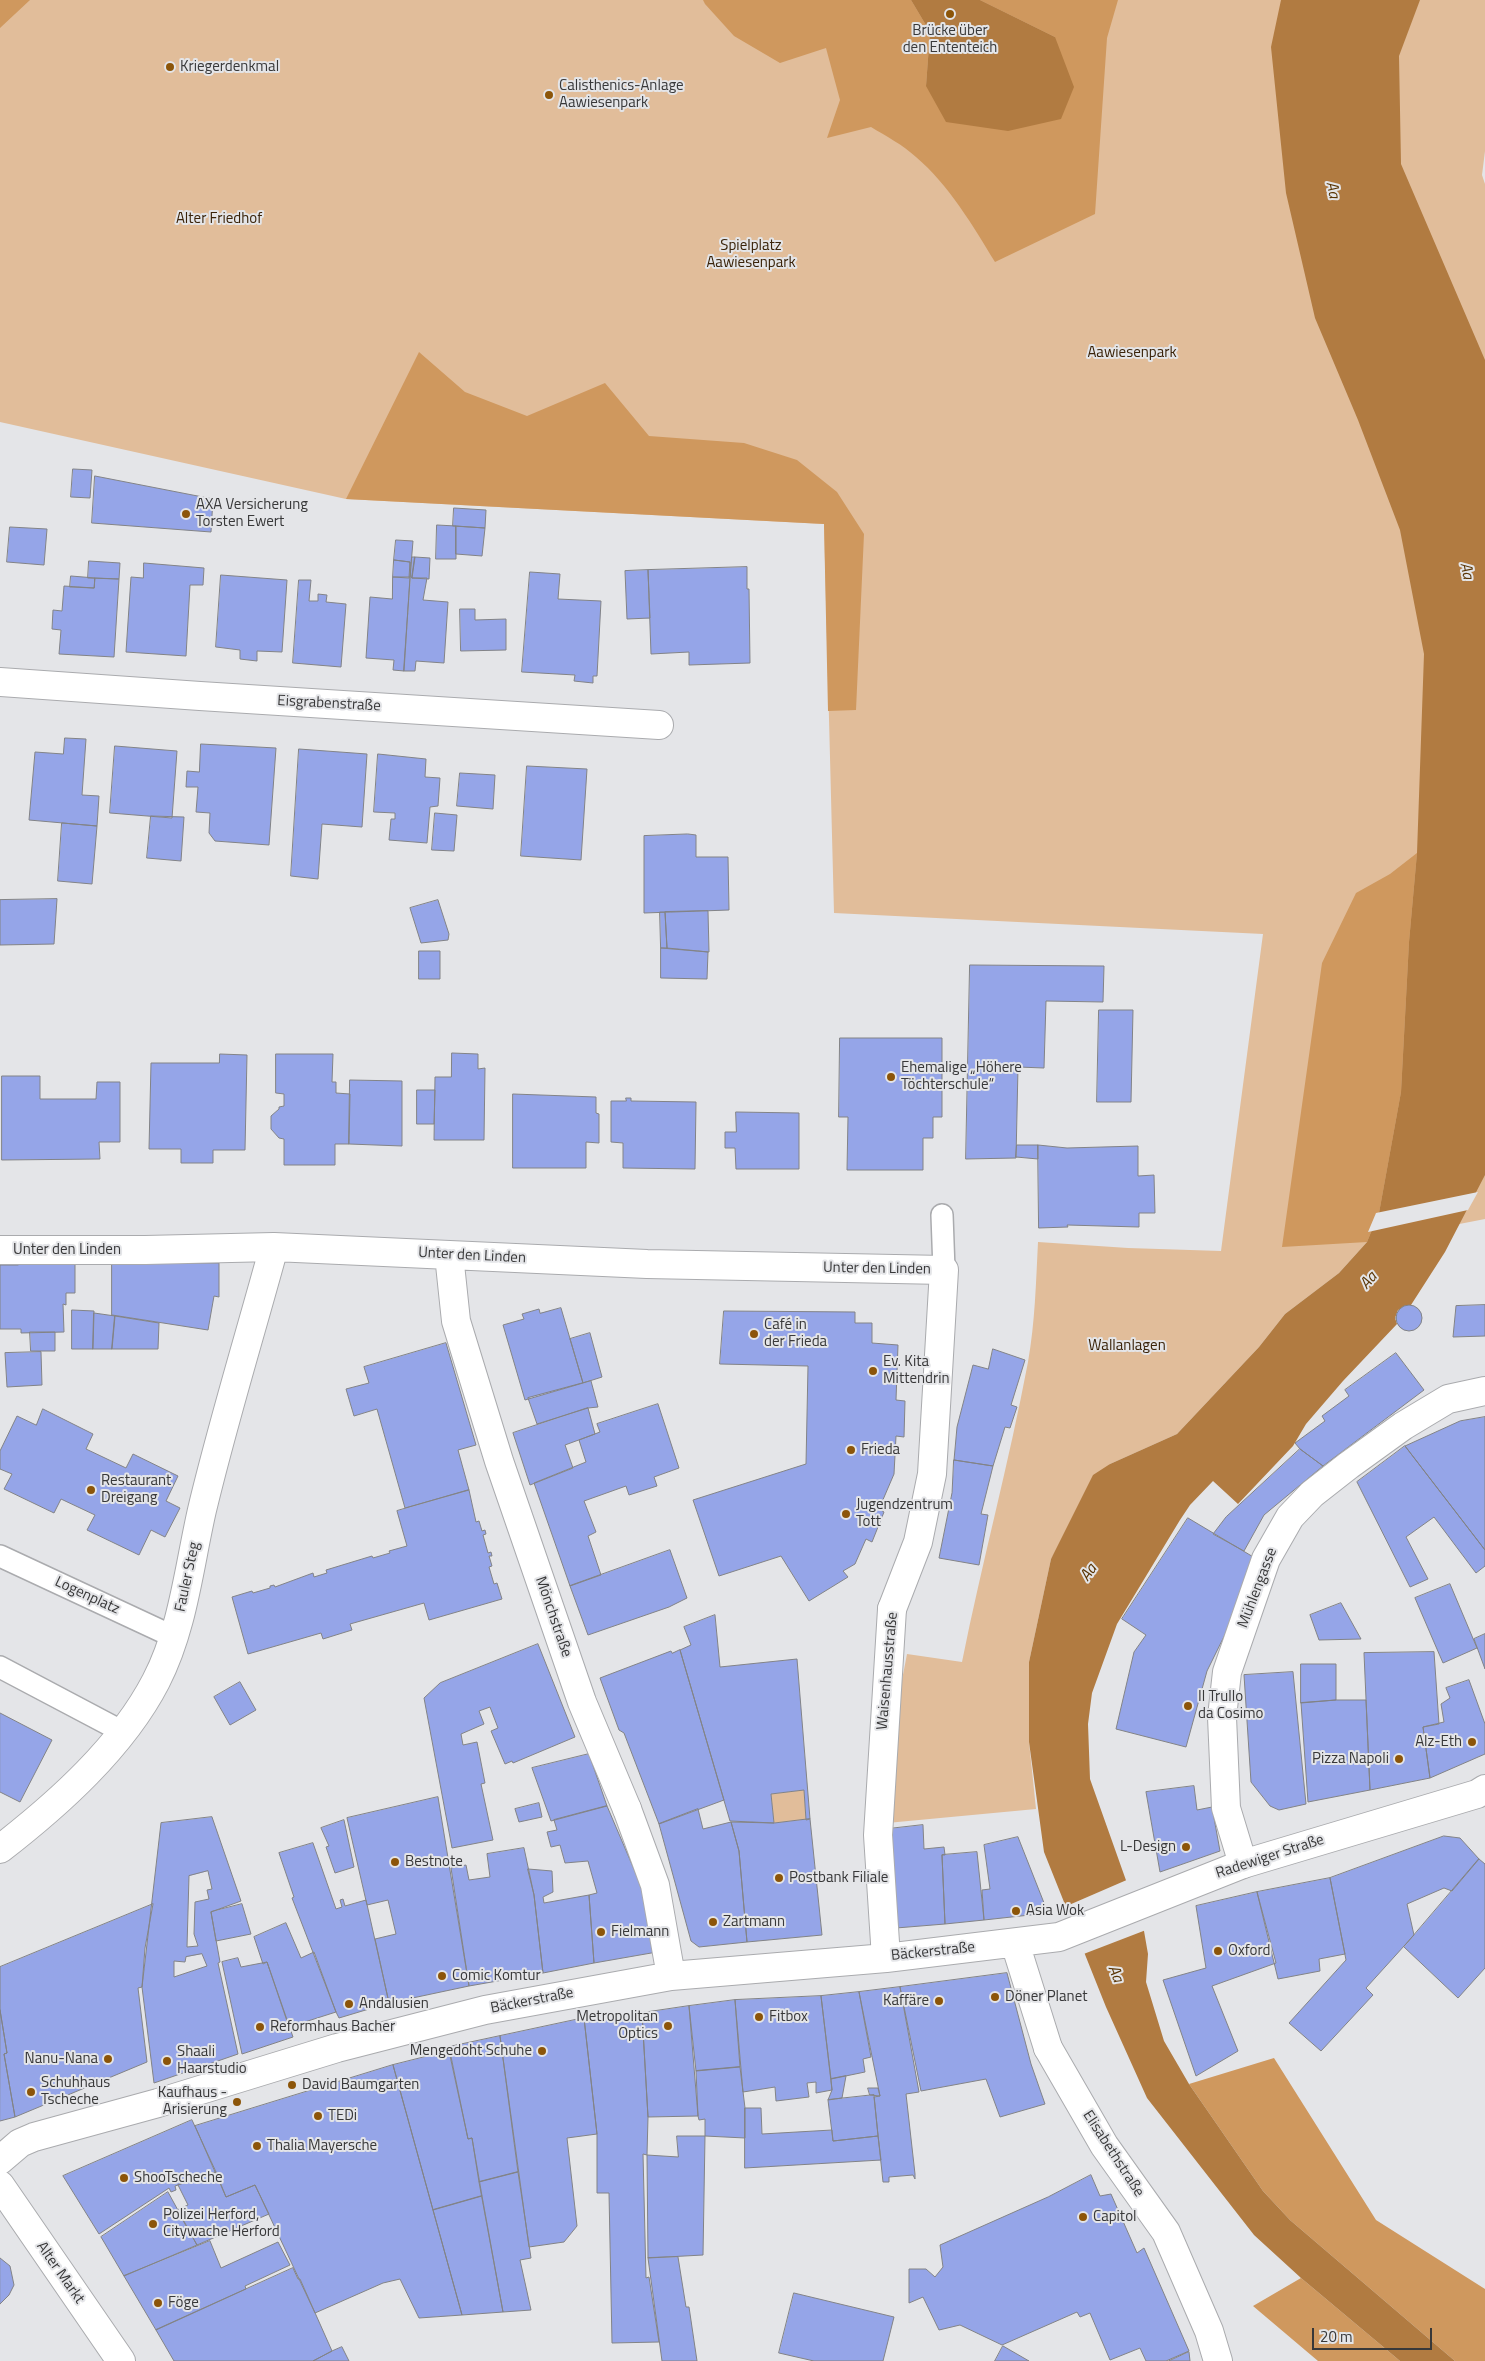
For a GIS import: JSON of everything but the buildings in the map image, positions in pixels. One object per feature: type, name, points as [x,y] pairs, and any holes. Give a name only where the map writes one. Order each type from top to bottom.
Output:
[{"type":"street","name":"Eisgrabenstraße","points":[[0,682],[659,724]]},
{"type":"street","name":"Unter den Linden","points":[[0,1250],[145,1250],[274,1247],[647,1264],[944,1270]]},
{"type":"street","name":"Fauler Steg","points":[[0,1849],[62,1797],[123,1732],[156,1681],[174,1637],[203,1509],[274,1247]]},
{"type":"street","name":"Mönchstraße","points":[[449,1254],[456,1322],[498,1461],[582,1702],[627,1809],[655,1885],[671,1976]]},
{"type":"street","name":"Waisenhausstraße","points":[[886,1958],[878,1835],[892,1609],[918,1542],[932,1474],[944,1270]]},
{"type":"street","name":"Mühlengasse","points":[[1243,1864],[1226,1808],[1222,1717],[1227,1672],[1266,1559],[1290,1517],[1312,1494],[1348,1465],[1403,1426],[1448,1399],[1485,1391]]},
{"type":"street","name":"Radewiger Straße","points":[[1059,1937],[1243,1864],[1482,1795]]},
{"type":"street","name":"Bäckerstraße","points":[[10,2151],[34,2137],[158,2103],[337,2048],[485,2010],[671,1976],[886,1958],[1059,1937]]},
{"type":"street","name":"Elisabethstraße","points":[[1015,1943],[1048,2048],[1104,2145],[1166,2232],[1209,2331],[1218,2361]]},
{"type":"street","name":"Alter Markt","points":[[0,2185],[120,2361]]},
{"type":"lane","points":[[942,1215],[944,1270]]},
{"type":"lane","name":"Logenplatz","points":[[0,1556],[174,1637]]},
{"type":"lane","points":[[0,1667],[123,1732]]},
{"type":"green space","name":"Aawiesenpark","points":[[0,0],[1485,0],[1485,151],[1482,175],[1485,184],[1485,1219],[1367,1242],[1339,1273],[1285,1314],[1259,1347],[1177,1434],[1110,1464],[1051,1559],[1029,1662],[1029,1742],[1036,1809],[887,1823],[897,1706],[907,1654],[962,1662],[1028,1362],[1034,1317],[1038,1242],[1128,1248],[1221,1251],[1263,934],[834,913],[824,524],[346,499],[0,422]]},
{"type":"green space","points":[[804,1790],[806,1820],[774,1823],[771,1794]]},
{"type":"shaded area","points":[[0,0],[30,0],[0,28]]},
{"type":"shaded area","points":[[703,0],[911,0],[930,32],[926,86],[1055,37],[980,0],[1118,0],[1107,38],[1095,214],[995,262],[950,193],[928,168],[906,149],[871,127],[827,138],[840,100],[826,48],[780,63],[734,36]]},
{"type":"shaded area","points":[[419,352],[465,392],[527,416],[605,383],[649,436],[744,443],[797,460],[837,492],[864,534],[856,710],[828,711],[824,524],[346,499]]},
{"type":"shaded area","points":[[1417,853],[1409,942],[1401,1092],[1379,1213],[1367,1242],[1282,1247],[1322,963],[1356,893],[1390,874]]},
{"type":"shaded area","points":[[1274,2058],[1376,2220],[1485,2289],[1485,2361],[1455,2361],[1290,2220],[1263,2191],[1189,2084]]},
{"type":"shaded area","points":[[1301,2278],[1400,2361],[1318,2361],[1253,2306]]},
{"type":"water","points":[[911,0],[980,0],[1055,37],[1074,87],[1061,119],[1008,131],[946,122],[926,86],[930,32]]},
{"type":"water","name":"Aa","points":[[1281,0],[1420,0],[1399,56],[1401,164],[1485,360],[1485,1175],[1445,1252],[1411,1305],[1398,1310],[1395,1318],[1397,1324],[1343,1381],[1306,1424],[1293,1446],[1238,1504],[1213,1481],[1190,1505],[1180,1520],[1117,1624],[1092,1693],[1088,1724],[1090,1779],[1144,1931],[1148,1954],[1146,1982],[1164,2041],[1189,2084],[1263,2191],[1290,2220],[1455,2361],[1400,2361],[1301,2278],[1254,2235],[1147,2098],[1106,2007],[1044,1852],[1029,1742],[1029,1662],[1051,1559],[1093,1475],[1110,1464],[1177,1434],[1259,1347],[1285,1314],[1339,1273],[1367,1242],[1379,1213],[1401,1092],[1409,942],[1417,853],[1424,654],[1400,530],[1358,420],[1315,318],[1286,193],[1271,47]]},
{"type":"pier","points":[[1478,1192],[1468,1210],[1368,1232],[1376,1213]]},
{"type":"pier","points":[[1129,1879],[1146,1930],[1081,1955],[1062,1908]]},
{"type":"place","name":"Brücke über den Ententeich","points":[[950,14]]},
{"type":"place","name":"Kriegerdenkmal","points":[[170,67]]},
{"type":"place","name":"Calisthenics-Anlage Aawiesenpark","points":[[549,95]]},
{"type":"place","name":"AXA Versicherung Torsten Ewert","points":[[186,514]]},
{"type":"place","name":"Ehemalige „Höhere Töchterschule“","points":[[891,1077]]},
{"type":"place","name":"Café in der Frieda","points":[[754,1334]]},
{"type":"place","name":"Ev. Kita Mittendrin","points":[[873,1371]]},
{"type":"place","name":"Frieda","points":[[851,1450]]},
{"type":"place","name":"Restaurant Dreigang","points":[[91,1490]]},
{"type":"place","name":"Jugendzentrum Tott","points":[[846,1514]]},
{"type":"place","name":"Il Trullo da Cosimo","points":[[1188,1706]]},
{"type":"place","name":"Alz-Eth","points":[[1472,1742]]},
{"type":"place","name":"Pizza Napoli","points":[[1399,1759]]},
{"type":"place","name":"L-Design","points":[[1186,1847]]},
{"type":"place","name":"Bestnote","points":[[395,1862]]},
{"type":"place","name":"Postbank Filiale","points":[[779,1878]]},
{"type":"place","name":"Asia Wok","points":[[1016,1911]]},
{"type":"place","name":"Zartmann","points":[[713,1922]]},
{"type":"place","name":"Fielmann","points":[[601,1932]]},
{"type":"place","name":"Oxford","points":[[1218,1951]]},
{"type":"place","name":"Comic Komtur","points":[[442,1976]]},
{"type":"place","name":"Döner Planet","points":[[995,1997]]},
{"type":"place","name":"Kaffäre","points":[[939,2001]]},
{"type":"place","name":"Andalusien","points":[[349,2004]]},
{"type":"place","name":"Fitbox","points":[[759,2017]]},
{"type":"place","name":"Metropolitan Optics","points":[[668,2026]]},
{"type":"place","name":"Reformhaus Bacher","points":[[260,2027]]},
{"type":"place","name":"Mengedoht Schuhe","points":[[542,2051]]},
{"type":"place","name":"Nanu-Nana","points":[[108,2059]]},
{"type":"place","name":"Shaali Haarstudio","points":[[167,2061]]},
{"type":"place","name":"David Baumgarten","points":[[292,2085]]},
{"type":"place","name":"Schuhhaus Tscheche","points":[[31,2092]]},
{"type":"place","name":"Kaufhaus - Arisierung","points":[[237,2102]]},
{"type":"place","name":"TEDi","points":[[318,2116]]},
{"type":"place","name":"Thalia Mayersche","points":[[257,2146]]},
{"type":"place","name":"ShooTscheche","points":[[124,2178]]},
{"type":"place","name":"Capitol","points":[[1083,2217]]},
{"type":"place","name":"Polizei Herford, Citywache Herford","points":[[153,2224]]},
{"type":"place","name":"Föge","points":[[158,2303]]},
{"type":"park label","name":"Alter Friedhof","points":[[219,219]]},
{"type":"park label","name":"Spielplatz Aawiesenpark","points":[[751,254]]},
{"type":"park label","name":"Wallanlagen","points":[[1127,1346]]}]
